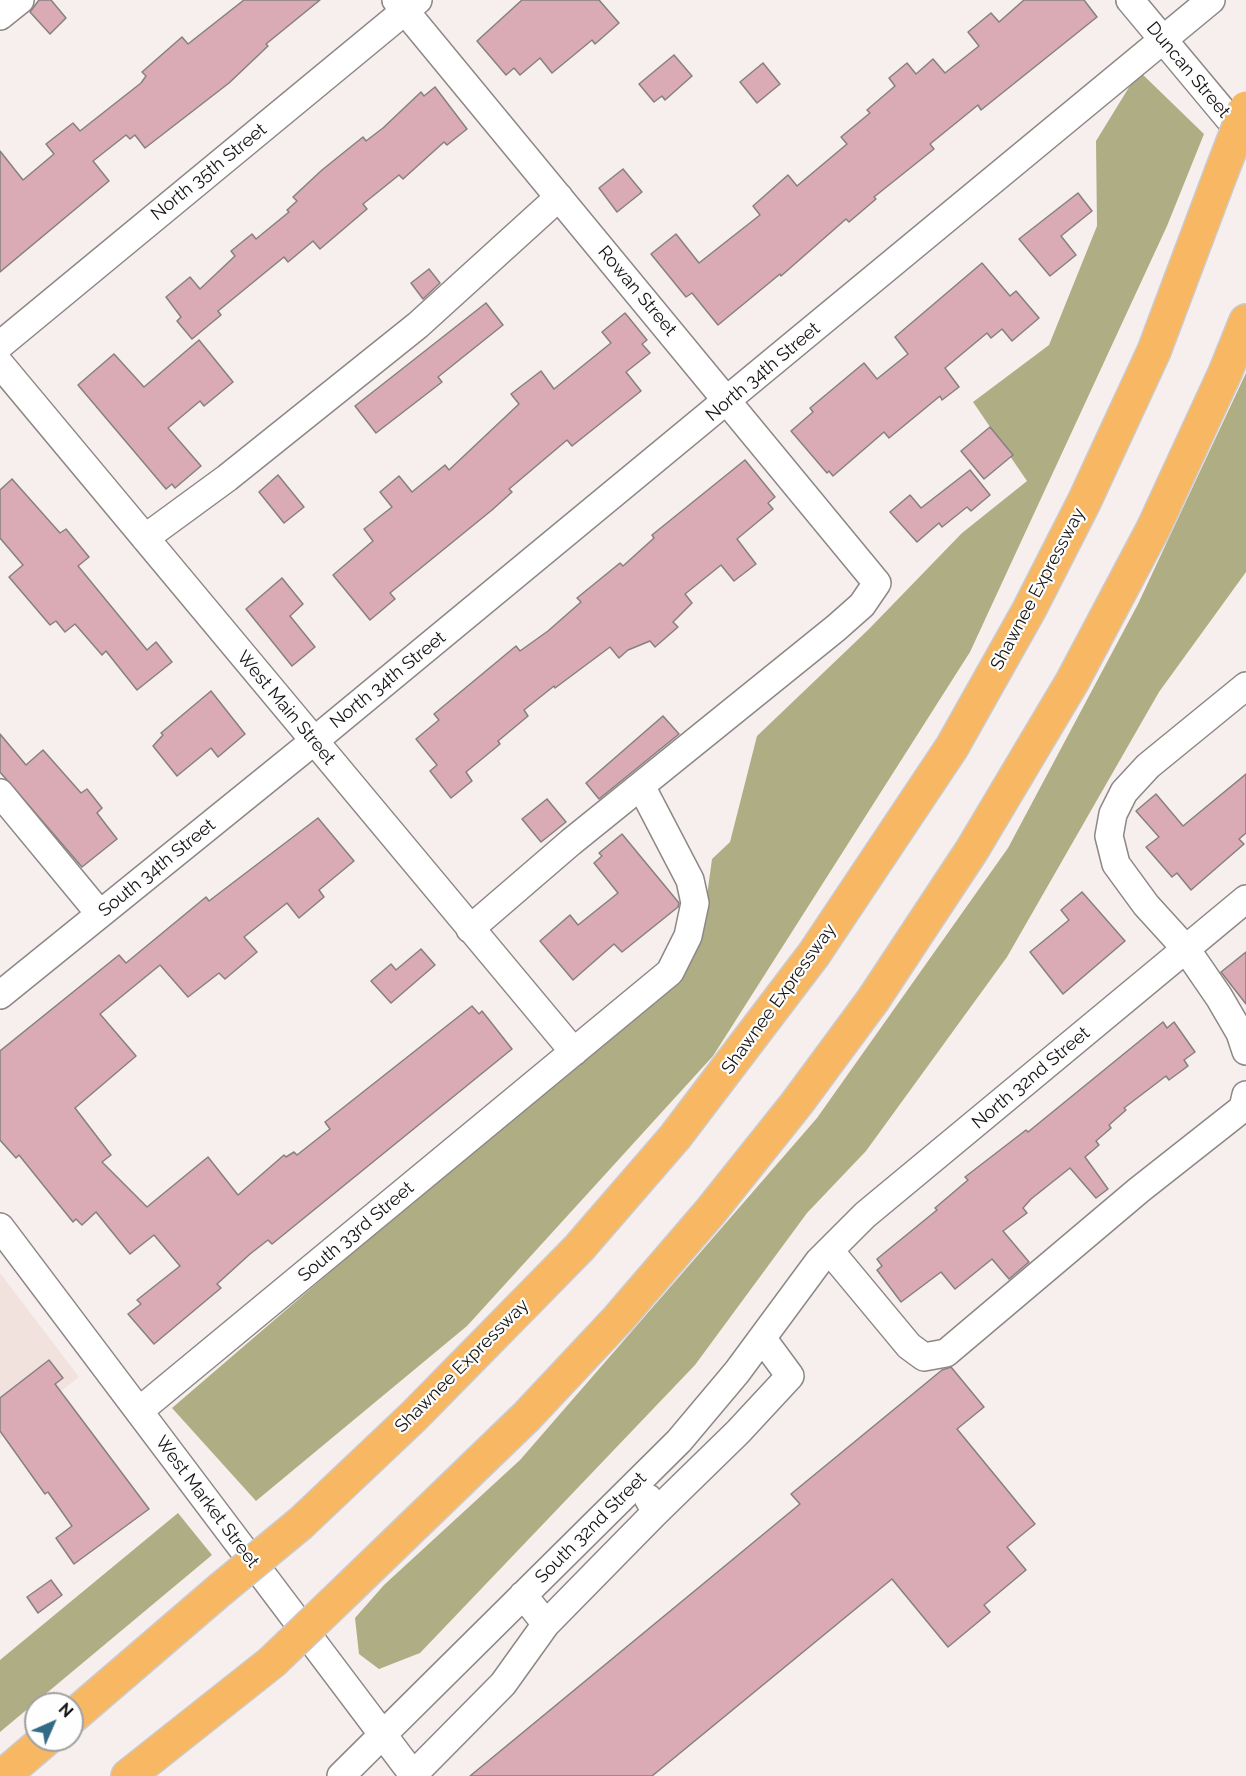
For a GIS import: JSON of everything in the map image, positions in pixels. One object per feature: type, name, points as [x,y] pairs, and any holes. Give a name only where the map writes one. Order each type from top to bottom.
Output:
[{"type":"highway","name":"Shawnee Expressway","points":[[84,1707],[220,1589],[301,1523],[414,1416],[579,1248],[675,1137],[814,954],[952,747],[1029,610],[1084,501],[1154,351],[1246,108]]},
{"type":"highway","points":[[158,1776],[272,1662],[527,1416],[618,1319],[717,1203],[797,1103],[873,1000],[972,850],[1072,682],[1153,529],[1225,373],[1246,321]]},
{"type":"highway","points":[[128,1776],[272,1662]]},
{"type":"highway","points":[[3,1776],[31,1752]]},
{"type":"street","points":[[0,16],[20,0]]},
{"type":"street","name":"Duncan Street","points":[[1130,0],[1246,139]]},
{"type":"street","name":"North 34th Street","points":[[314,741],[1211,0]]},
{"type":"street","name":"Rowan Street","points":[[407,4],[559,196],[877,583],[862,605],[836,628],[641,786]]},
{"type":"street","name":"North 35th Street","points":[[0,345],[407,4]]},
{"type":"street","points":[[145,538],[227,478],[418,325],[559,196]]},
{"type":"street","name":"West Main Street","points":[[0,364],[573,1052]]},
{"type":"street","points":[[1246,686],[1148,766],[1124,792],[1113,814],[1109,836],[1116,864],[1186,949],[1240,1033],[1246,1051]]},
{"type":"street","name":"South 34th Street","points":[[0,995],[314,741]]},
{"type":"street","points":[[470,929],[571,842],[641,786]]},
{"type":"street","name":"South 33rd Street","points":[[139,1412],[670,972],[688,936],[695,903],[686,871],[641,786]]},
{"type":"street","points":[[0,793],[100,914]]},
{"type":"street","name":"North 32nd Street","points":[[824,1256],[865,1215],[1246,899]]},
{"type":"street","points":[[824,1256],[909,1346],[924,1357],[946,1353],[1139,1190],[1243,1108],[1246,1095]]},
{"type":"street","name":"West Market Street","points":[[0,1227],[414,1776]]},
{"type":"street","name":"South 32nd Street","points":[[341,1776],[679,1441],[824,1256]]},
{"type":"street","points":[[414,1776],[503,1684],[546,1624],[738,1432],[790,1376],[762,1338]]},
{"type":"street","points":[[639,1481],[656,1512]]},
{"type":"street","points":[[523,1595],[546,1624]]},
{"type":"shaded area","points":[[1139,71],[1204,134],[1167,226],[970,652],[713,1056],[467,1326],[256,1501],[172,1408],[687,965],[705,910],[712,859],[730,842],[757,736],[868,630],[962,533],[1027,481],[973,402],[1049,345],[1097,226],[1096,141]]},
{"type":"shaded area","points":[[1246,373],[1246,572],[1159,692],[1007,957],[866,1151],[807,1213],[695,1365],[420,1653],[379,1669],[359,1654],[355,1618],[384,1585],[520,1460],[817,1118],[1008,848],[1138,604]]},
{"type":"shaded area","points":[[0,1273],[79,1377],[0,1438]]},
{"type":"shaded area","points":[[178,1513],[212,1555],[48,1692],[24,1692],[24,1712],[0,1732],[0,1660]]},
{"type":"building","points":[[39,0],[51,0],[66,18],[50,34],[30,12]]},
{"type":"building","points":[[244,0],[320,0],[266,44],[268,46],[229,83],[145,148],[135,135],[130,139],[126,135],[93,161],[109,181],[0,272],[0,151],[23,180],[54,154],[46,144],[73,123],[80,131],[141,83],[146,76],[142,72],[182,37],[188,44]]},
{"type":"building","points":[[522,0],[599,0],[619,23],[595,44],[592,40],[552,73],[540,58],[520,75],[514,68],[506,75],[477,41]]},
{"type":"building","points":[[1024,0],[1084,0],[1097,17],[981,110],[978,105],[930,144],[934,149],[874,197],[876,199],[849,222],[846,219],[781,276],[780,274],[718,325],[692,293],[686,297],[651,254],[676,234],[699,263],[760,215],[753,206],[788,175],[797,186],[847,144],[841,137],[870,113],[867,110],[895,86],[889,78],[907,63],[916,74],[933,59],[945,73],[979,46],[968,32],[991,13],[999,22]]},
{"type":"building","points":[[674,55],[692,76],[665,100],[662,96],[654,102],[639,84]]},
{"type":"building","points":[[763,63],[780,84],[757,103],[740,82]]},
{"type":"building","points":[[435,87],[467,129],[447,145],[444,142],[403,179],[399,175],[363,204],[367,209],[320,249],[313,241],[288,262],[284,257],[218,311],[221,315],[192,339],[177,321],[181,317],[166,297],[190,277],[200,289],[235,256],[231,251],[252,234],[256,239],[289,212],[287,210],[297,201],[293,197],[322,170],[363,137],[366,141],[383,128],[421,92],[424,96]]},
{"type":"building","points":[[623,169],[642,192],[617,212],[599,188]]},
{"type":"building","points":[[1078,193],[1092,211],[1061,236],[1076,255],[1050,276],[1019,239]]},
{"type":"building","points":[[982,263],[1010,296],[1016,291],[1039,318],[1012,341],[1002,329],[991,338],[987,333],[945,368],[959,387],[942,400],[940,396],[889,438],[884,432],[833,476],[829,471],[827,473],[791,431],[813,412],[810,408],[864,363],[877,379],[908,354],[895,337]]},
{"type":"building","points":[[429,269],[440,283],[423,299],[411,283]]},
{"type":"building","points":[[486,303],[503,325],[438,377],[442,382],[376,433],[355,406]]},
{"type":"building","points":[[625,313],[647,340],[642,344],[650,353],[626,372],[641,391],[572,446],[567,440],[509,489],[512,492],[492,510],[390,593],[395,599],[370,620],[333,575],[373,541],[364,529],[392,507],[380,492],[399,476],[412,492],[445,465],[449,470],[519,404],[511,394],[541,371],[554,389],[611,343],[602,332]]},
{"type":"building","points":[[199,340],[233,382],[204,406],[200,401],[168,428],[201,466],[175,488],[172,484],[166,489],[78,385],[114,354],[144,387]]},
{"type":"building","points":[[990,427],[1013,455],[984,479],[961,451]]},
{"type":"building","points":[[745,460],[775,497],[768,503],[773,509],[737,539],[756,564],[734,581],[721,565],[685,594],[692,603],[673,622],[678,627],[655,647],[650,641],[628,650],[619,658],[610,647],[555,688],[554,686],[524,710],[528,716],[498,741],[500,744],[466,772],[472,781],[451,798],[430,771],[437,765],[416,739],[439,720],[434,714],[516,646],[520,651],[548,631],[581,602],[577,598],[620,563],[623,566],[654,538],[652,535]]},
{"type":"building","points":[[970,470],[990,495],[971,511],[967,507],[942,527],[939,523],[917,542],[890,512],[910,495],[921,508]]},
{"type":"building","points":[[278,475],[304,507],[284,523],[259,492]]},
{"type":"building","points":[[12,479],[60,533],[66,529],[89,557],[78,566],[147,650],[156,642],[172,662],[137,690],[106,651],[102,655],[75,624],[65,632],[56,621],[50,625],[9,577],[23,565],[0,538],[0,490]]},
{"type":"building","points":[[282,578],[303,604],[290,616],[315,647],[292,666],[246,609]]},
{"type":"building","points":[[211,691],[245,734],[218,757],[211,748],[177,776],[153,746],[163,735],[161,733]]},
{"type":"building","points":[[663,716],[679,734],[599,799],[586,783]]},
{"type":"building","points":[[0,734],[26,765],[43,750],[81,793],[87,789],[102,808],[97,813],[117,839],[82,867],[0,772]]},
{"type":"building","points":[[1246,774],[1246,833],[1239,839],[1244,844],[1191,890],[1177,873],[1172,877],[1146,847],[1159,837],[1136,811],[1156,794],[1183,826]]},
{"type":"building","points":[[547,799],[566,822],[541,842],[522,819]]},
{"type":"building","points":[[318,818],[354,861],[319,890],[324,897],[299,918],[287,903],[244,937],[257,952],[225,979],[219,973],[188,997],[160,965],[100,1014],[136,1056],[75,1108],[111,1155],[102,1162],[147,1207],[208,1157],[238,1195],[284,1155],[286,1157],[294,1152],[297,1155],[330,1129],[325,1122],[472,1006],[479,1014],[482,1011],[512,1049],[272,1244],[268,1240],[250,1254],[217,1284],[221,1288],[154,1344],[128,1314],[141,1304],[137,1300],[180,1266],[154,1235],[130,1254],[96,1212],[82,1225],[76,1219],[73,1222],[19,1155],[16,1158],[0,1140],[0,1051],[119,955],[126,963],[206,897],[209,901]]},
{"type":"building","points":[[622,834],[679,903],[678,907],[622,952],[614,944],[573,980],[540,941],[570,915],[578,925],[618,893],[594,863],[602,856],[599,853]]},
{"type":"building","points":[[1082,892],[1125,941],[1063,994],[1030,952],[1069,920],[1061,910]]},
{"type":"building","points":[[421,949],[435,965],[391,1003],[371,981],[391,964],[396,970]]},
{"type":"building","points":[[1246,952],[1246,1004],[1221,972]]},
{"type":"building","points":[[1163,1022],[1167,1028],[1174,1022],[1195,1052],[1184,1060],[1188,1066],[1169,1080],[1166,1076],[1124,1108],[1126,1110],[1109,1125],[1111,1128],[1096,1141],[1099,1145],[1085,1157],[1108,1189],[1096,1198],[1070,1168],[1031,1199],[1023,1208],[1027,1213],[1003,1231],[1029,1262],[1009,1279],[992,1259],[955,1289],[941,1272],[901,1302],[877,1270],[882,1266],[877,1259],[937,1210],[935,1208],[968,1180],[965,1177],[1026,1130],[1028,1132]]},
{"type":"building","points":[[49,1360],[63,1378],[55,1384],[149,1509],[74,1564],[56,1538],[72,1526],[48,1492],[45,1494],[0,1431],[0,1398]]},
{"type":"building","points":[[951,1367],[984,1407],[957,1429],[1035,1524],[1007,1547],[1026,1570],[984,1605],[990,1612],[948,1647],[892,1579],[652,1776],[470,1776],[800,1504],[791,1494],[942,1370]]},
{"type":"building","points":[[51,1580],[62,1595],[38,1613],[27,1597]]}]
